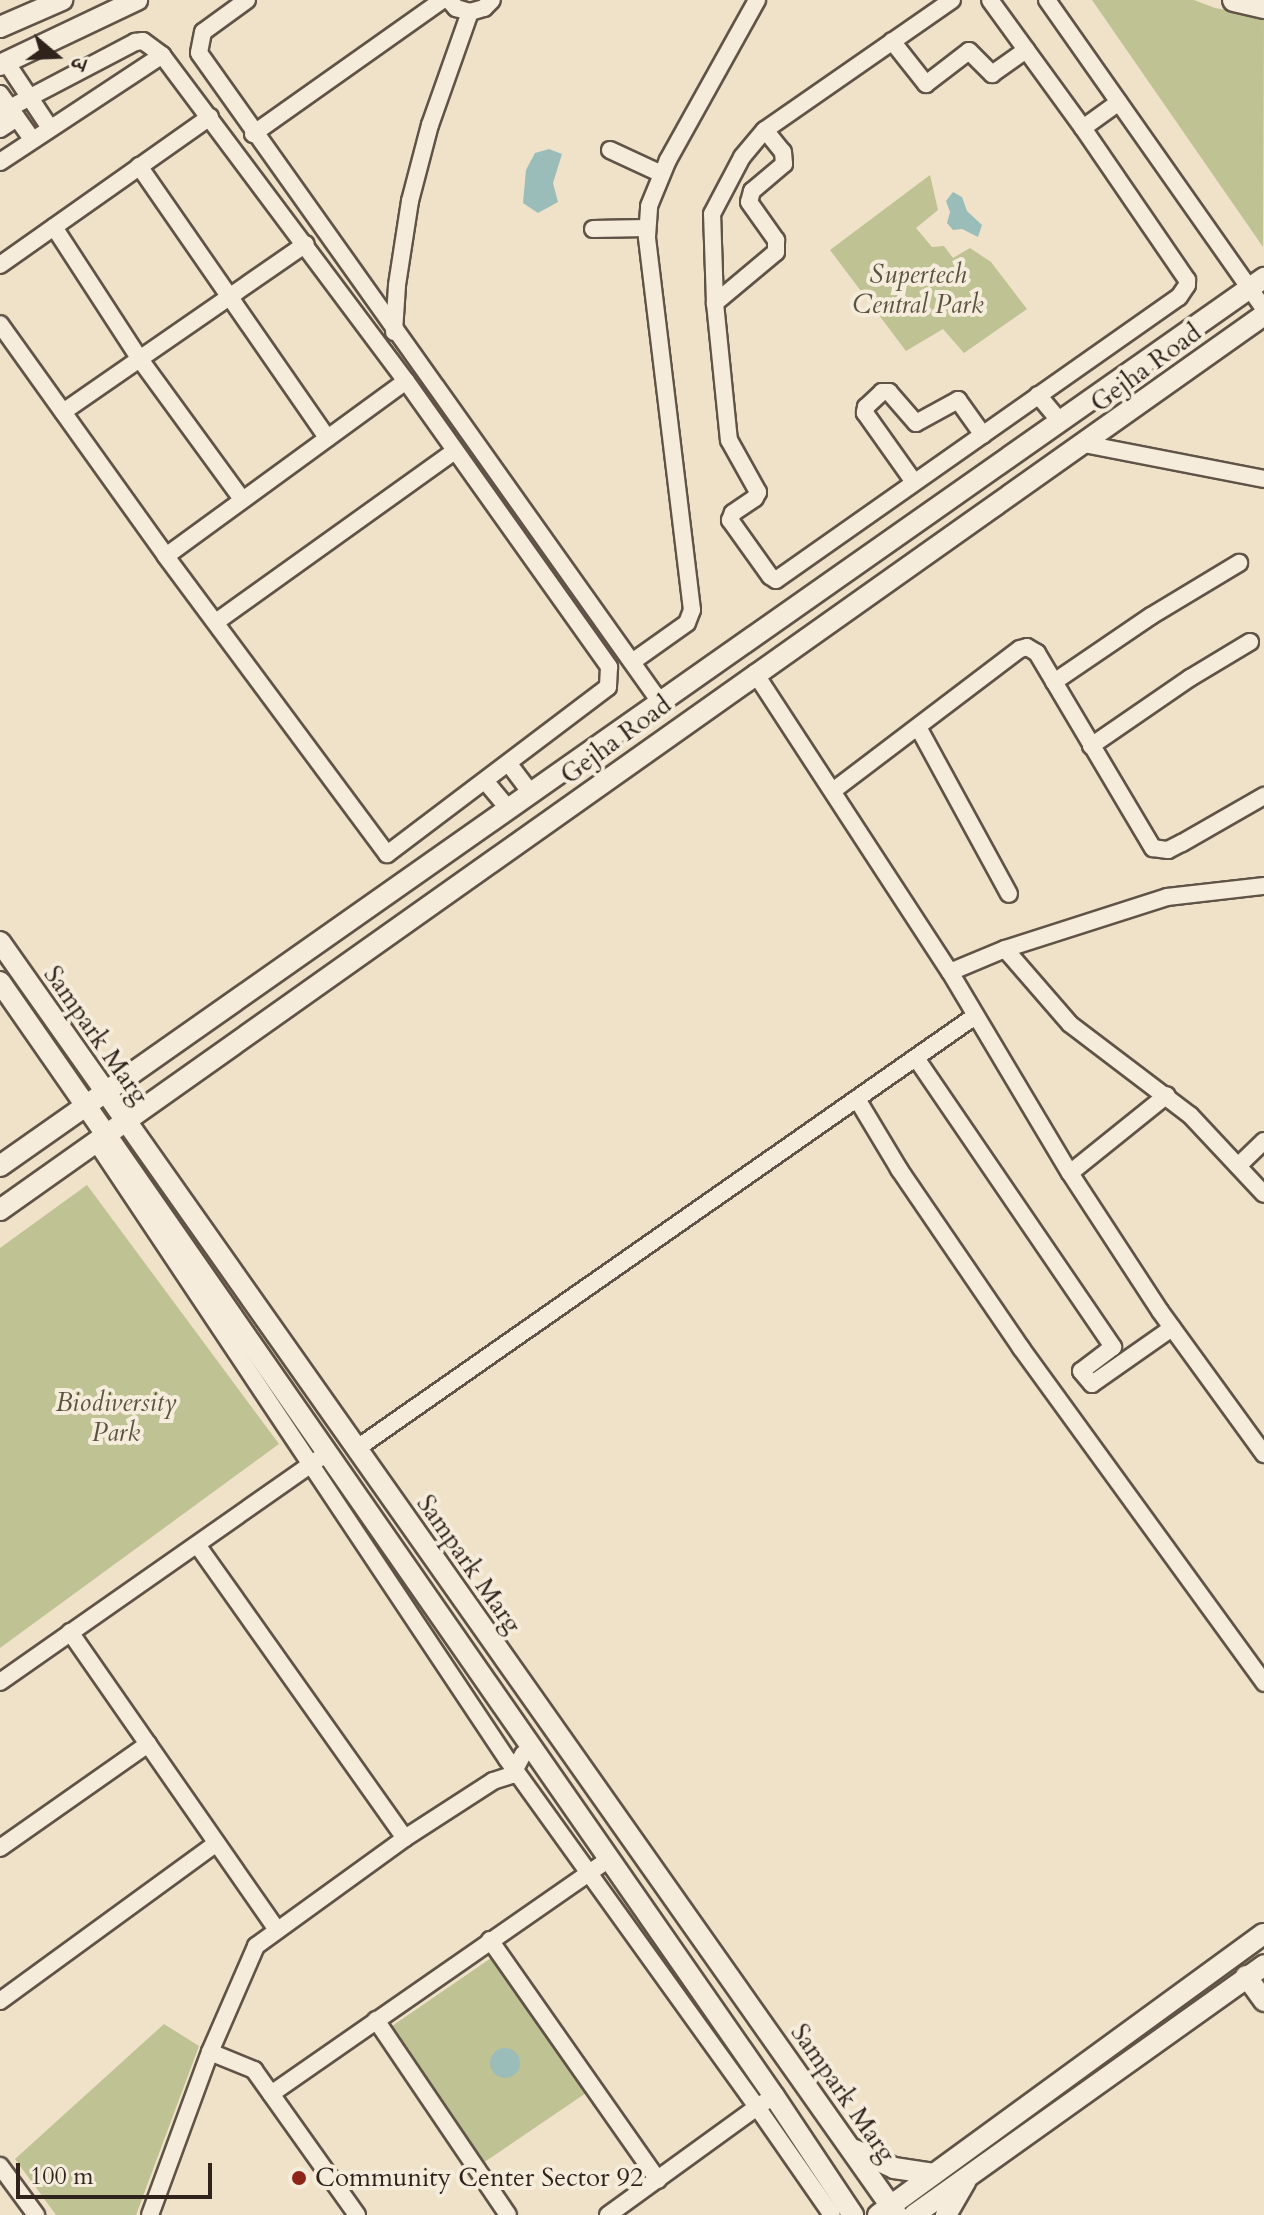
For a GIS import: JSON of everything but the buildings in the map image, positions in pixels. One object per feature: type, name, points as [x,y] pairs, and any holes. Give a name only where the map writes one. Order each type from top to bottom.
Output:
[{"type":"main road","points":[[1234,0],[1264,7]]},
{"type":"street","points":[[0,27],[62,0]]},
{"type":"street","points":[[50,128],[3,63],[137,0]]},
{"type":"street","points":[[253,134],[442,0]]},
{"type":"street","points":[[449,0],[456,8],[470,12],[484,8],[492,0]]},
{"type":"street","points":[[632,662],[687,623],[692,610],[647,228],[649,206],[662,174],[757,0]]},
{"type":"street","points":[[952,0],[765,130],[742,157],[712,214],[715,303],[729,440],[758,492],[733,513],[730,520],[770,576],[781,580],[914,482],[1179,297],[1187,285],[1187,280],[1083,128],[990,0]]},
{"type":"street","points":[[1047,0],[1119,102],[1257,283],[1264,312]]},
{"type":"street","points":[[245,1],[203,32],[199,53],[253,134],[660,702]]},
{"type":"street","points":[[394,332],[397,285],[410,201],[443,85],[470,12]]},
{"type":"street","points":[[0,129],[9,114],[29,98],[135,42],[143,41],[162,55],[406,381],[610,672],[608,687],[602,695],[387,854],[166,556],[0,324]]},
{"type":"street","points":[[892,41],[926,84],[969,51],[992,74],[1026,50]]},
{"type":"street","points":[[0,162],[162,55]]},
{"type":"street","points":[[0,94],[9,114],[32,139]]},
{"type":"street","points":[[1083,128],[1119,102]]},
{"type":"street","points":[[0,265],[210,117]]},
{"type":"street","points":[[715,303],[776,252],[776,240],[749,202],[752,191],[784,164],[783,152],[765,130]]},
{"type":"street","points":[[610,150],[662,174]]},
{"type":"street","points":[[139,166],[327,438]]},
{"type":"street","points":[[54,227],[139,358],[242,499]]},
{"type":"street","points":[[593,229],[647,228]]},
{"type":"street","points":[[63,412],[306,244]]},
{"type":"street","name":"Gejha Road","points":[[0,1166],[1257,283]]},
{"type":"street","name":"Gejha Road","points":[[0,1210],[755,673],[1084,444],[1264,312]]},
{"type":"street","points":[[166,556],[406,381]]},
{"type":"street","points":[[914,482],[865,413],[866,407],[882,392],[889,392],[916,423],[958,400],[983,435]]},
{"type":"street","points":[[1038,395],[1060,421]]},
{"type":"street","points":[[1084,444],[1264,479]]},
{"type":"street","points":[[216,622],[455,451]]},
{"type":"street","points":[[1054,682],[1151,616],[1239,563]]},
{"type":"street","points":[[1091,746],[1190,678],[1250,642]]},
{"type":"street","points":[[834,790],[1020,649],[1033,649],[1148,843],[1159,851],[1182,843],[1264,796]]},
{"type":"street","points":[[755,673],[950,972],[1070,1173],[1172,1328],[1264,1454]]},
{"type":"street","points":[[918,727],[1009,894]]},
{"type":"street","points":[[509,764],[531,793]]},
{"type":"street","points":[[486,782],[508,808]]},
{"type":"street","points":[[950,972],[1005,949],[1167,897],[1264,886]]},
{"type":"street","name":"Sampark Marg","points":[[0,942],[105,1091],[110,1132],[320,1458],[520,1758],[610,1858],[853,2215]]},
{"type":"street","points":[[1005,949],[1070,1024],[1167,1095],[1264,1194]]},
{"type":"street","name":"Sampark Marg","points":[[0,982],[87,1103],[356,1449],[849,2146],[889,2212]]},
{"type":"street","points":[[356,1449],[975,1016]]},
{"type":"street","points":[[916,1058],[1113,1347],[1081,1371],[1092,1384],[1172,1328]]},
{"type":"street","points":[[1070,1173],[1167,1095]]},
{"type":"street","points":[[857,1099],[899,1169],[1021,1348],[1264,1683]]},
{"type":"street","points":[[1238,1166],[1264,1141]]},
{"type":"street","points":[[0,1682],[320,1458],[520,1758],[589,1873],[832,2215]]},
{"type":"street","points":[[198,1546],[405,1838]]},
{"type":"street","points":[[70,1632],[276,1928]]},
{"type":"street","points":[[0,1848],[148,1744]]},
{"type":"street","points":[[150,2215],[210,2052],[250,1957],[276,1928],[493,1781],[520,1758]]},
{"type":"street","points":[[0,2001],[217,1843]]},
{"type":"street","points":[[271,2094],[610,1858]]},
{"type":"street","points":[[889,2212],[934,2174],[1264,1934]]},
{"type":"street","points":[[490,1940],[658,2180]]},
{"type":"street","points":[[914,2215],[1255,1970],[1264,2001]]},
{"type":"street","points":[[376,2020],[508,2215]]},
{"type":"street","points":[[210,2052],[254,2070],[357,2215]]},
{"type":"street","points":[[608,2215],[774,2096]]},
{"type":"street","points":[[849,2146],[894,2168],[934,2174]]},
{"type":"street","points":[[0,2166],[6,2187],[36,2215]]},
{"type":"street","points":[[946,2215],[970,2174]]},
{"type":"green space","points":[[1092,0],[1194,0],[1215,8],[1264,17],[1263,247]]},
{"type":"green space","name":"Supertech Central Park","points":[[930,175],[938,210],[916,228],[932,247],[944,246],[953,258],[970,248],[991,262],[1027,309],[964,353],[943,329],[906,351],[830,250]]},
{"type":"green space","name":"Biodiversity Park","points":[[87,1185],[279,1444],[0,1648],[0,1248]]},
{"type":"green space","points":[[494,1956],[586,2093],[483,2163],[392,2026]]},
{"type":"green space","points":[[164,2024],[199,2046],[136,2215],[56,2215],[15,2159]]},
{"type":"water","points":[[549,149],[562,154],[553,183],[558,202],[538,213],[523,203],[526,170],[535,153]]},
{"type":"water","points":[[953,192],[962,197],[967,211],[982,225],[978,237],[962,229],[953,230],[947,223],[950,212],[946,201]]},
{"type":"water","points":[[505,2048],[511,2049],[519,2057],[519,2069],[511,2077],[505,2078],[499,2077],[491,2069],[490,2063],[491,2057],[499,2049]]},
{"type":"place","name":"Community Center Sector 92","points":[[299,2178]]}]
